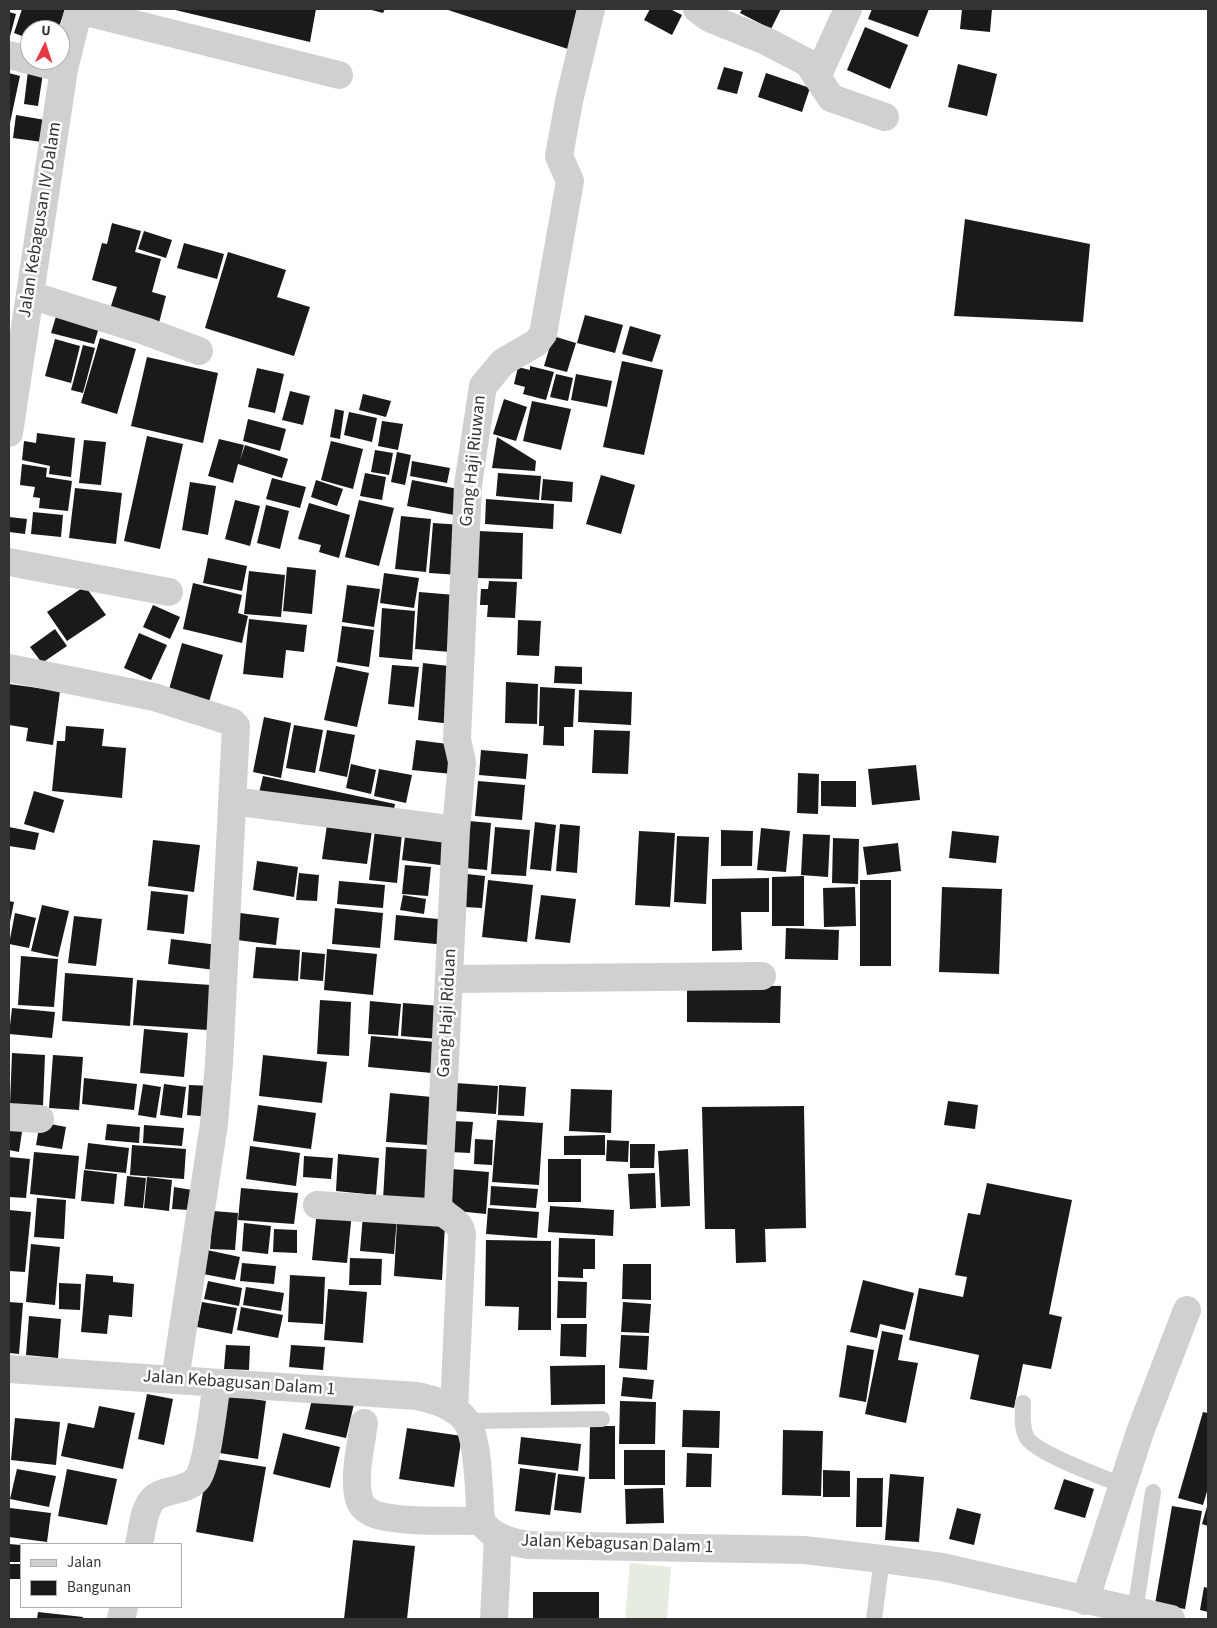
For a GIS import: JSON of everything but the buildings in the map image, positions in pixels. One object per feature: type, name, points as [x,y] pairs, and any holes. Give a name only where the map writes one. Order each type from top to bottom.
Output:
[{"type":"street","name":"Gang Haji Riuwan","points":[[456,830],[462,762],[457,740],[462,590],[468,485],[476,424],[483,386],[503,362],[536,343],[543,334],[570,181],[559,156],[569,101],[591,9]]},
{"type":"street","points":[[697,9],[709,18],[790,53],[808,63],[831,98],[885,117]]},
{"type":"street","points":[[817,78],[848,9]]},
{"type":"street","points":[[78,10],[339,75]]},
{"type":"street","name":"Jalan Kebagusan IV Dalam","points":[[70,44],[78,10]]},
{"type":"street","name":"Jalan Kebagusan IV Dalam","points":[[9,433],[64,70]]},
{"type":"street","points":[[30,295],[145,331],[199,351]]},
{"type":"street","points":[[9,562],[169,592]]},
{"type":"street","points":[[9,668],[154,697],[232,722],[236,726],[219,1063],[214,1124],[175,1380]]},
{"type":"street","points":[[232,801],[456,830]]},
{"type":"street","name":"Gang Haji Riduan","points":[[444,1214],[438,1206],[456,830]]},
{"type":"street","points":[[449,979],[762,976]]},
{"type":"street","points":[[9,1117],[40,1119]]},
{"type":"street","points":[[317,1205],[444,1214],[456,1220],[461,1227],[460,1416],[473,1437],[489,1529],[494,1619]]},
{"type":"street","points":[[1110,1610],[1122,1485],[1187,1310]]},
{"type":"street","name":"Jalan Kebagusan Dalam 1","points":[[9,1368],[216,1384],[417,1396],[440,1401],[460,1416]]},
{"type":"street","points":[[139,1543],[150,1502],[158,1495],[184,1488],[197,1479],[204,1460],[216,1384]]},
{"type":"street","name":"Jalan Kebagusan Dalam 1","points":[[364,1423],[358,1488],[359,1500],[365,1509],[375,1514],[489,1529],[511,1542],[528,1544],[804,1550],[882,1559],[942,1567],[1110,1610],[1171,1619]]},
{"type":"lane","points":[[1023,1403],[1023,1427],[1028,1439],[1045,1452],[1122,1485]]},
{"type":"lane","points":[[460,1416],[602,1419]]},
{"type":"lane","points":[[1110,1610],[1154,1492]]},
{"type":"lane","points":[[874,1619],[882,1559]]},
{"type":"shaded area","points":[[630,1563],[671,1567],[667,1619],[625,1619]]}]
